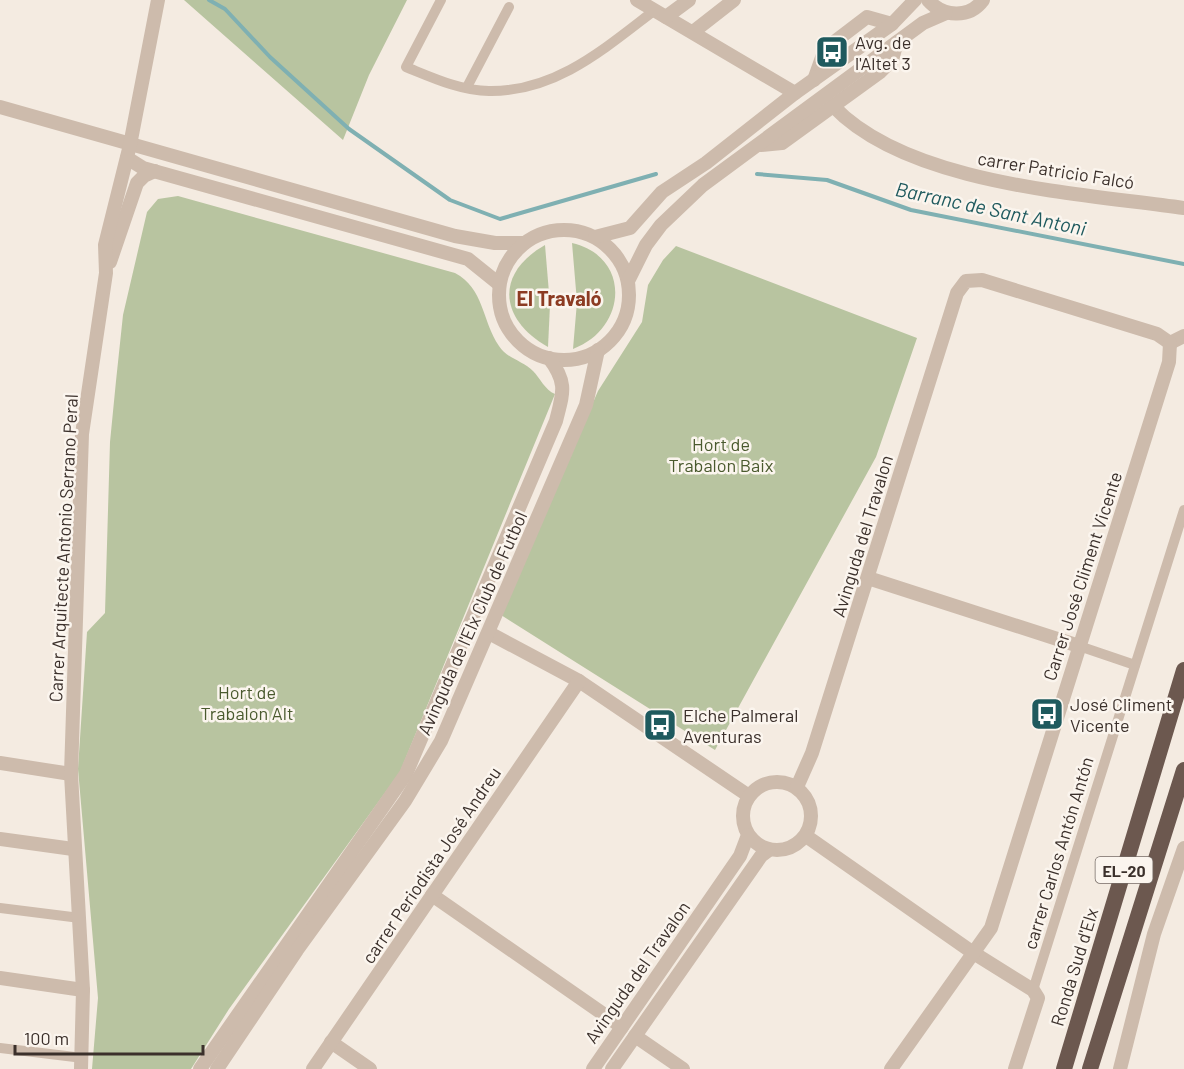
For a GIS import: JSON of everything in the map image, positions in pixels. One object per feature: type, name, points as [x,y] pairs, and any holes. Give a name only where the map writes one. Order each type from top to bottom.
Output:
[{"type":"highway","name":"Ronda Sud d'Elx","points":[[1064,1069],[1184,670]]},
{"type":"highway","name":"EL-20","points":[[1090,1069],[1184,770]]},
{"type":"street","name":"Carrer Arquitecte Antonio Serrano Peral","points":[[82,1064],[83,990],[80,918],[73,849],[71,774],[82,434],[106,273],[105,245],[128,151],[158,0]]},
{"type":"street","points":[[441,0],[406,67],[441,81],[488,92],[528,88],[572,70],[661,13],[689,0]]},
{"type":"street","points":[[637,0],[795,93]]},
{"type":"street","points":[[693,32],[716,4],[734,0]]},
{"type":"street","points":[[595,237],[630,228],[662,192],[706,163],[795,93],[892,24],[915,0]]},
{"type":"street","points":[[928,0],[946,13]]},
{"type":"street","points":[[628,281],[616,255],[595,237],[579,231],[553,230],[524,243],[515,251],[499,284],[499,302],[504,322],[518,342],[538,355],[549,358],[579,358],[598,350],[614,336],[627,311],[628,281],[646,245],[661,225],[703,185],[923,23],[946,13],[964,13],[978,6],[983,0]]},
{"type":"street","points":[[466,87],[509,7]]},
{"type":"street","points":[[814,80],[825,49],[867,17],[892,24]]},
{"type":"street","points":[[760,145],[782,143],[880,72],[892,60],[897,42]]},
{"type":"street","name":"carrer Patricio Falcó","points":[[833,106],[846,120],[906,155],[980,178],[1184,208]]},
{"type":"street","points":[[0,107],[128,151],[455,236],[495,243],[524,243]]},
{"type":"street","points":[[128,151],[143,168],[468,259],[499,284]]},
{"type":"street","points":[[106,273],[137,183],[144,176],[155,171]]},
{"type":"street","name":"Avinguda del Travalon","points":[[797,787],[812,753],[957,293],[966,281],[982,280],[1157,334],[1177,345]]},
{"type":"street","points":[[1177,345],[1184,336]]},
{"type":"street","name":"Carrer José Climent Vicente","points":[[891,1069],[991,928],[1169,362],[1177,345]]},
{"type":"street","name":"Avinguda de l'Elx Club de Futbol","points":[[217,1069],[297,950],[405,801],[441,741],[586,405],[598,350]]},
{"type":"street","name":"Avinguda de l'Elx Club de Futbol","points":[[200,1069],[237,1012],[406,774],[556,421],[564,388],[560,372],[549,358]]},
{"type":"street","name":"carrer Carlos Antón Antón","points":[[1015,1069],[1038,998],[1033,990],[1184,510]]},
{"type":"street","points":[[868,578],[1136,665]]},
{"type":"street","points":[[489,633],[579,681],[749,796]]},
{"type":"street","name":"carrer Periodista José Andreu","points":[[313,1069],[579,681]]},
{"type":"street","points":[[0,763],[71,774]]},
{"type":"street","points":[[783,782],[797,787],[807,798],[811,809],[811,824],[806,836],[788,849],[769,850],[755,843],[748,835],[743,814],[749,796],[767,783],[783,782]]},
{"type":"street","name":"Avinguda del Travalon","points":[[592,1069],[740,855],[748,835]]},
{"type":"street","points":[[806,836],[972,952],[1033,990]]},
{"type":"street","points":[[0,839],[73,849]]},
{"type":"street","points":[[1120,1069],[1154,934],[1184,848]]},
{"type":"street","name":"Avinguda del Travalon","points":[[612,1069],[760,856],[769,850]]},
{"type":"street","points":[[432,895],[622,1027]]},
{"type":"street","points":[[0,908],[80,918]]},
{"type":"street","points":[[0,978],[83,990]]},
{"type":"street","points":[[635,1036],[683,1069]]},
{"type":"street","points":[[331,1042],[370,1069]]},
{"type":"street","points":[[0,1047],[82,1064]]},
{"type":"green space","points":[[184,0],[407,0],[369,75],[343,140]]},
{"type":"green space","name":"Hort de Trabalon Alt","points":[[178,196],[455,273],[472,287],[493,336],[502,350],[529,368],[548,390],[555,394],[400,772],[229,1009],[191,1069],[92,1069],[98,998],[78,769],[87,632],[105,613],[110,442],[123,315],[147,212],[158,199]]},
{"type":"green space","points":[[572,243],[591,251],[605,263],[613,277],[615,294],[612,310],[604,326],[591,339],[573,349],[577,302]]},
{"type":"green space","points":[[545,245],[550,305],[548,347],[520,324],[509,297],[511,283],[517,269]]},
{"type":"green space","name":"Hort de Trabalon Baix","points":[[676,246],[917,338],[876,457],[715,750],[501,615],[598,391],[642,322],[648,285],[663,260]]},
{"type":"waterway","name":"Barranc de Sant Antoni","points":[[209,0],[225,9],[270,57],[349,129],[450,200],[500,219],[656,174]]},
{"type":"waterway","name":"Barranc de Sant Antoni","points":[[757,174],[827,180],[911,210],[1184,264]]},
{"type":"place","name":"Avg. de l'Altet 3","points":[[832,52]]},
{"type":"place","name":"José Climent Vicente","points":[[1047,714]]},
{"type":"place","name":"Elche Palmeral Aventuras","points":[[660,725]]},
{"type":"district","name":"El Travaló","points":[[559,298]]}]
